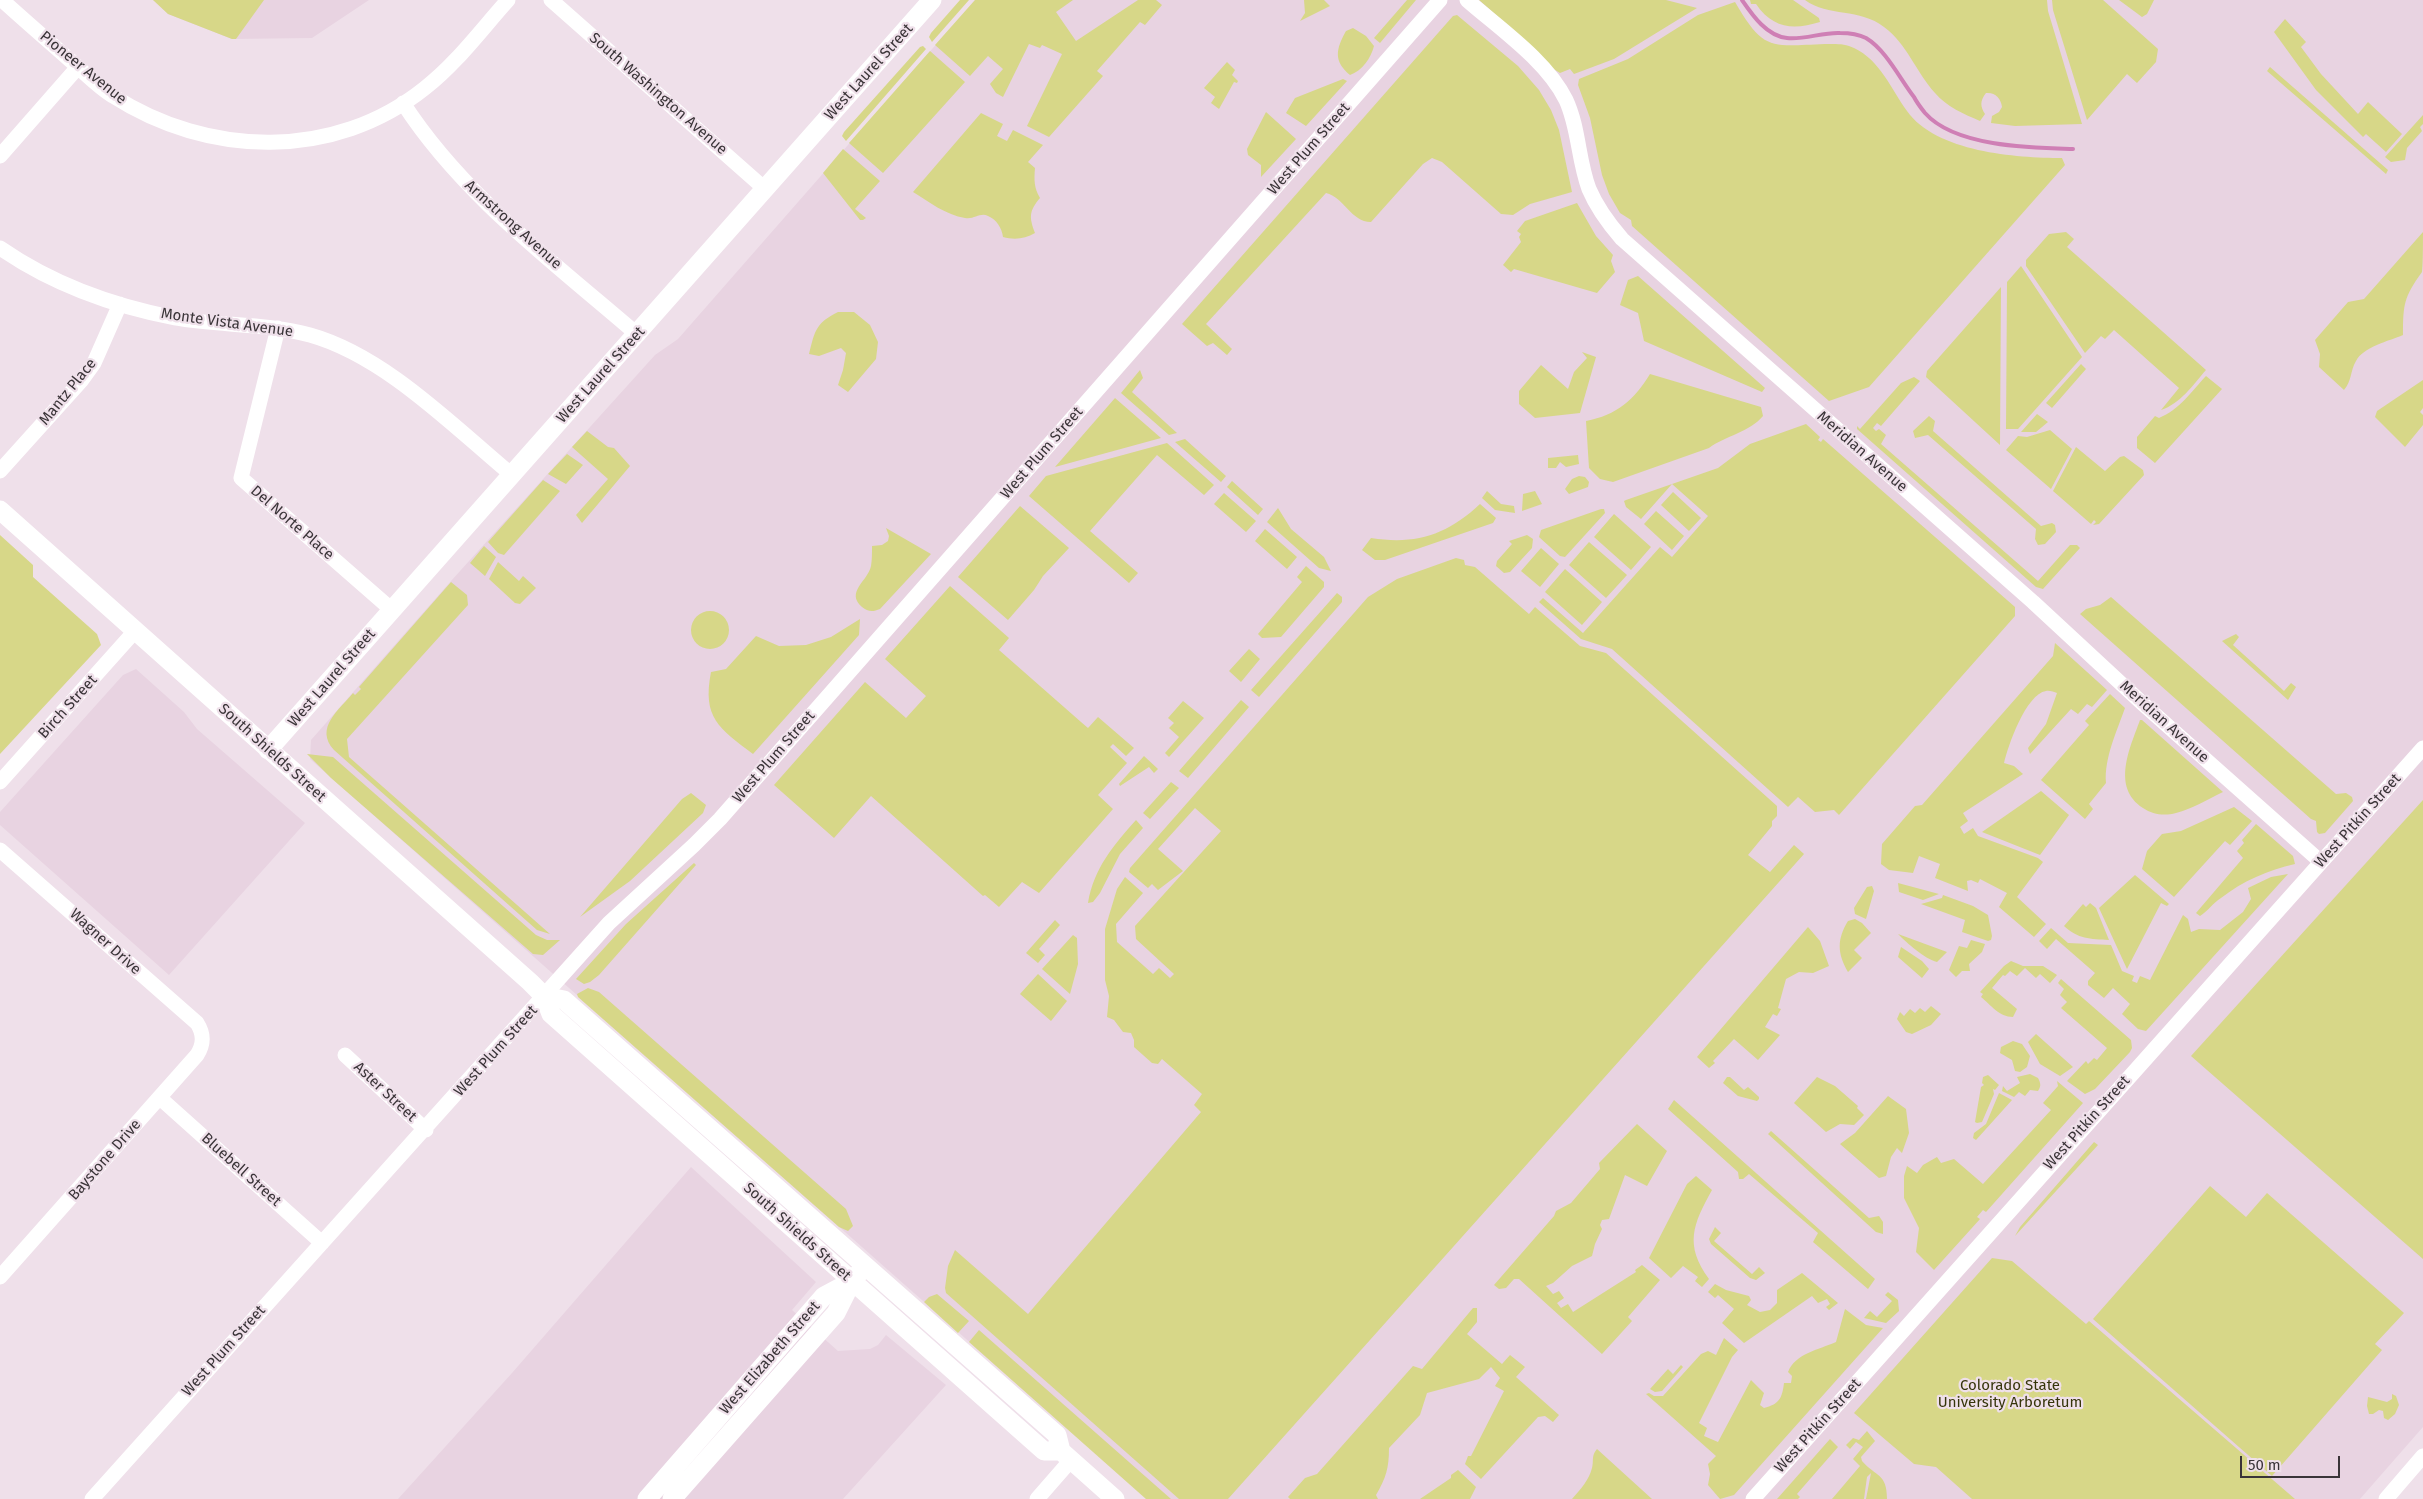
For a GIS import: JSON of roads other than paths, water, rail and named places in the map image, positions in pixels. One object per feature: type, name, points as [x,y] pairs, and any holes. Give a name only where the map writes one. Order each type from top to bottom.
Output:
[{"type":"main road","name":"West Laurel Street","points":[[268,750],[932,0]]},
{"type":"main road","name":"South Shields Street","points":[[0,510],[544,996],[551,1014],[852,1282],[1044,1451],[1066,1456]]},
{"type":"main road","name":"South Shields Street","points":[[544,996],[564,1000],[1057,1435],[1066,1456],[1115,1499]]},
{"type":"main road","points":[[852,1282],[865,1266]]},
{"type":"main road","name":"West Elizabeth Street","points":[[647,1499],[824,1296],[852,1282]]},
{"type":"main road","name":"West Elizabeth Street","points":[[672,1499],[836,1313],[852,1282]]},
{"type":"street","name":"Pioneer Avenue","points":[[2,0],[111,95],[143,114],[181,130],[227,141],[300,142],[331,136],[366,124],[425,89],[450,66],[508,0]]},
{"type":"street","name":"South Washington Avenue","points":[[551,0],[765,189]]},
{"type":"street","name":"West Plum Street","points":[[92,1499],[426,1130],[609,923],[694,846],[720,819],[1440,0]]},
{"type":"street","name":"Meridian Avenue","points":[[1467,0],[1535,59],[1558,86],[1573,120],[1589,188],[1597,206],[1622,240],[2033,602],[2142,703],[2321,862]]},
{"type":"street","points":[[0,156],[78,67]]},
{"type":"street","name":"Armstrong Avenue","points":[[403,103],[420,131],[474,192],[638,334]]},
{"type":"street","name":"Monte Vista Avenue","points":[[0,248],[29,266],[72,288],[120,304],[175,318],[278,328],[311,336],[368,360],[398,381],[512,475]]},
{"type":"street","name":"Mantz Place","points":[[0,471],[81,381],[94,362],[120,304]]},
{"type":"street","name":"Del Norte Place","points":[[278,328],[241,478],[392,610]]},
{"type":"street","name":"Birch Street","points":[[0,782],[135,631]]},
{"type":"street","name":"West Pitkin Street","points":[[1753,1499],[2423,748]]},
{"type":"street","name":"Wagner Drive","points":[[0,850],[197,1023],[203,1038]]},
{"type":"street","name":"Baystone Drive","points":[[0,1277],[197,1055],[202,1047],[203,1038]]},
{"type":"street","name":"Aster Street","points":[[345,1055],[426,1130]]},
{"type":"street","name":"Bluebell Street","points":[[160,1098],[322,1243]]},
{"type":"street","points":[[1037,1499],[1066,1456]]},
{"type":"street","points":[[2386,1499],[2423,1456]]},
{"type":"waterway","points":[[1742,0],[1761,24],[1780,36],[1793,38],[1843,33],[1866,38],[1886,57],[1925,113],[1938,124],[1955,133],[1974,139],[2016,146],[2073,149]]},
{"type":"park label","name":"Colorado State University Arboretum","points":[[2010,1394]]}]
